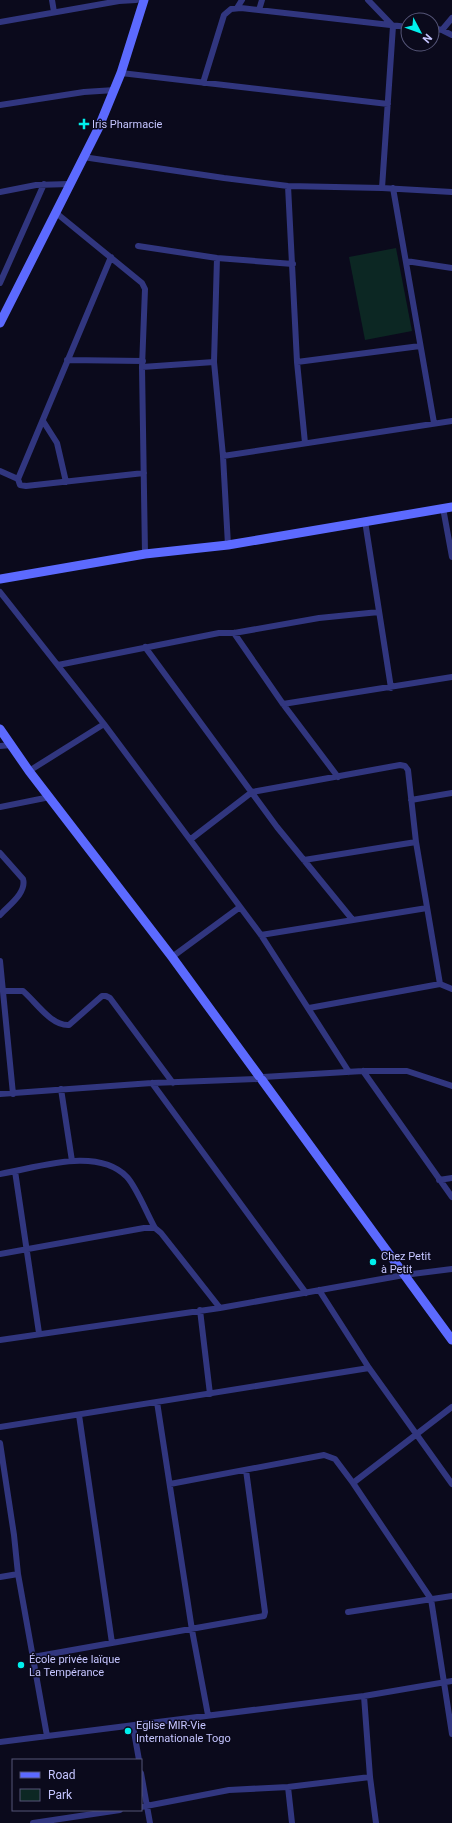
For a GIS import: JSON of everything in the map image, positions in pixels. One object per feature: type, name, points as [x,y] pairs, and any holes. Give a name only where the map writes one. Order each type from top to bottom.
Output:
[{"type":"street","points":[[52,0],[54,12]]},
{"type":"street","points":[[0,22],[119,1],[136,0]]},
{"type":"street","points":[[0,323],[84,156],[114,90],[121,73],[144,0]]},
{"type":"street","points":[[237,8],[242,0]]},
{"type":"street","points":[[259,10],[262,0]]},
{"type":"street","points":[[368,0],[393,26],[382,188]]},
{"type":"street","points":[[203,83],[224,15],[231,9],[237,8],[259,10],[400,26]]},
{"type":"street","points":[[452,18],[442,30],[452,34]]},
{"type":"street","points":[[121,73],[388,104]]},
{"type":"street","points":[[0,105],[84,92],[114,90]]},
{"type":"street","points":[[84,156],[224,178],[288,186],[393,188],[452,192]]},
{"type":"street","points":[[0,192],[44,184],[69,184]]},
{"type":"street","points":[[0,283],[44,184]]},
{"type":"street","points":[[288,186],[297,362],[305,443]]},
{"type":"street","points":[[393,188],[434,423]]},
{"type":"street","points":[[55,212],[142,282],[145,289],[142,364],[145,554]]},
{"type":"street","points":[[138,246],[217,258],[293,264]]},
{"type":"street","points":[[111,257],[18,479],[20,485],[26,486],[144,473]]},
{"type":"street","points":[[217,258],[214,362],[223,456],[228,545]]},
{"type":"street","points":[[406,261],[452,268]]},
{"type":"street","points":[[297,362],[420,346]]},
{"type":"street","points":[[67,360],[142,364],[214,362]]},
{"type":"street","points":[[43,421],[57,443],[66,482]]},
{"type":"street","points":[[223,456],[452,421]]},
{"type":"street","points":[[0,471],[18,479]]},
{"type":"street","points":[[0,579],[145,554],[228,545],[448,508],[452,557]]},
{"type":"street","points":[[364,521],[391,688]]},
{"type":"street","points":[[0,592],[104,724],[261,935],[309,1008],[313,1018],[348,1072]]},
{"type":"street","points":[[58,665],[145,647],[219,634],[234,633],[319,618],[379,612]]},
{"type":"street","points":[[234,633],[283,704],[338,777]]},
{"type":"street","points":[[145,647],[277,827],[352,919]]},
{"type":"street","points":[[283,704],[391,688],[452,677]]},
{"type":"street","points":[[29,771],[104,724]]},
{"type":"street","points":[[0,729],[29,771],[172,957],[452,1340]]},
{"type":"street","points":[[0,746],[11,745]]},
{"type":"street","points":[[191,839],[252,792],[400,765],[405,766],[408,770],[416,842],[440,984]]},
{"type":"street","points":[[411,800],[452,793]]},
{"type":"street","points":[[0,807],[50,797]]},
{"type":"street","points":[[304,860],[416,842]]},
{"type":"street","points":[[0,853],[23,879],[25,885],[0,915]]},
{"type":"street","points":[[172,957],[240,907]]},
{"type":"street","points":[[261,935],[426,908]]},
{"type":"street","points":[[0,961],[3,991],[2,1005],[13,1094]]},
{"type":"street","points":[[309,1008],[440,984],[452,989]]},
{"type":"street","points":[[3,991],[23,991],[53,1019],[62,1025],[69,1025],[102,996],[110,998],[173,1083]]},
{"type":"street","points":[[0,1094],[363,1071],[407,1071],[452,1086]]},
{"type":"street","points":[[363,1071],[452,1197]]},
{"type":"street","points":[[152,1084],[306,1293]]},
{"type":"street","points":[[61,1089],[72,1161]]},
{"type":"street","points":[[0,1174],[72,1161],[97,1161],[119,1169],[128,1178],[155,1228],[161,1233],[220,1308]]},
{"type":"street","points":[[15,1171],[39,1333]]},
{"type":"street","points":[[439,1180],[452,1178]]},
{"type":"street","points":[[0,1254],[144,1228],[155,1228]]},
{"type":"street","points":[[0,1340],[39,1333],[220,1308],[404,1275],[452,1270]]},
{"type":"street","points":[[319,1290],[369,1368],[452,1484]]},
{"type":"street","points":[[200,1310],[210,1394]]},
{"type":"street","points":[[0,1427],[369,1368]]},
{"type":"street","points":[[158,1402],[192,1630],[208,1715]]},
{"type":"street","points":[[353,1483],[452,1408]]},
{"type":"street","points":[[79,1415],[112,1643]]},
{"type":"street","points":[[0,1443],[14,1535],[18,1574],[47,1736]]},
{"type":"street","points":[[170,1484],[328,1455],[335,1459],[353,1483],[431,1599],[452,1734]]},
{"type":"street","points":[[33,1657],[192,1630],[261,1617],[265,1614],[246,1470]]},
{"type":"street","points":[[0,1577],[18,1574]]},
{"type":"street","points":[[348,1612],[452,1596]]},
{"type":"street","points":[[0,1742],[364,1696],[452,1681]]},
{"type":"street","points":[[364,1696],[370,1777],[376,1823]]},
{"type":"street","points":[[133,1726],[139,1759]]},
{"type":"street","points":[[144,1806],[229,1790],[288,1787],[370,1777]]},
{"type":"street","points":[[142,1784],[144,1806],[150,1823]]},
{"type":"street","points":[[288,1787],[292,1823]]},
{"type":"street","points":[[32,1823],[113,1811]]},
{"type":"green space","points":[[396,248],[412,331],[365,340],[349,257]]},
{"type":"place","name":"Iris Pharmacie","points":[[84,124]]},
{"type":"place","name":"Chez Petit à Petit","points":[[373,1262]]},
{"type":"place","name":"École privée laïque La Tempérance","points":[[21,1665]]},
{"type":"place","name":"Eglise MIR-Vie Internationale Togo","points":[[128,1731]]}]
